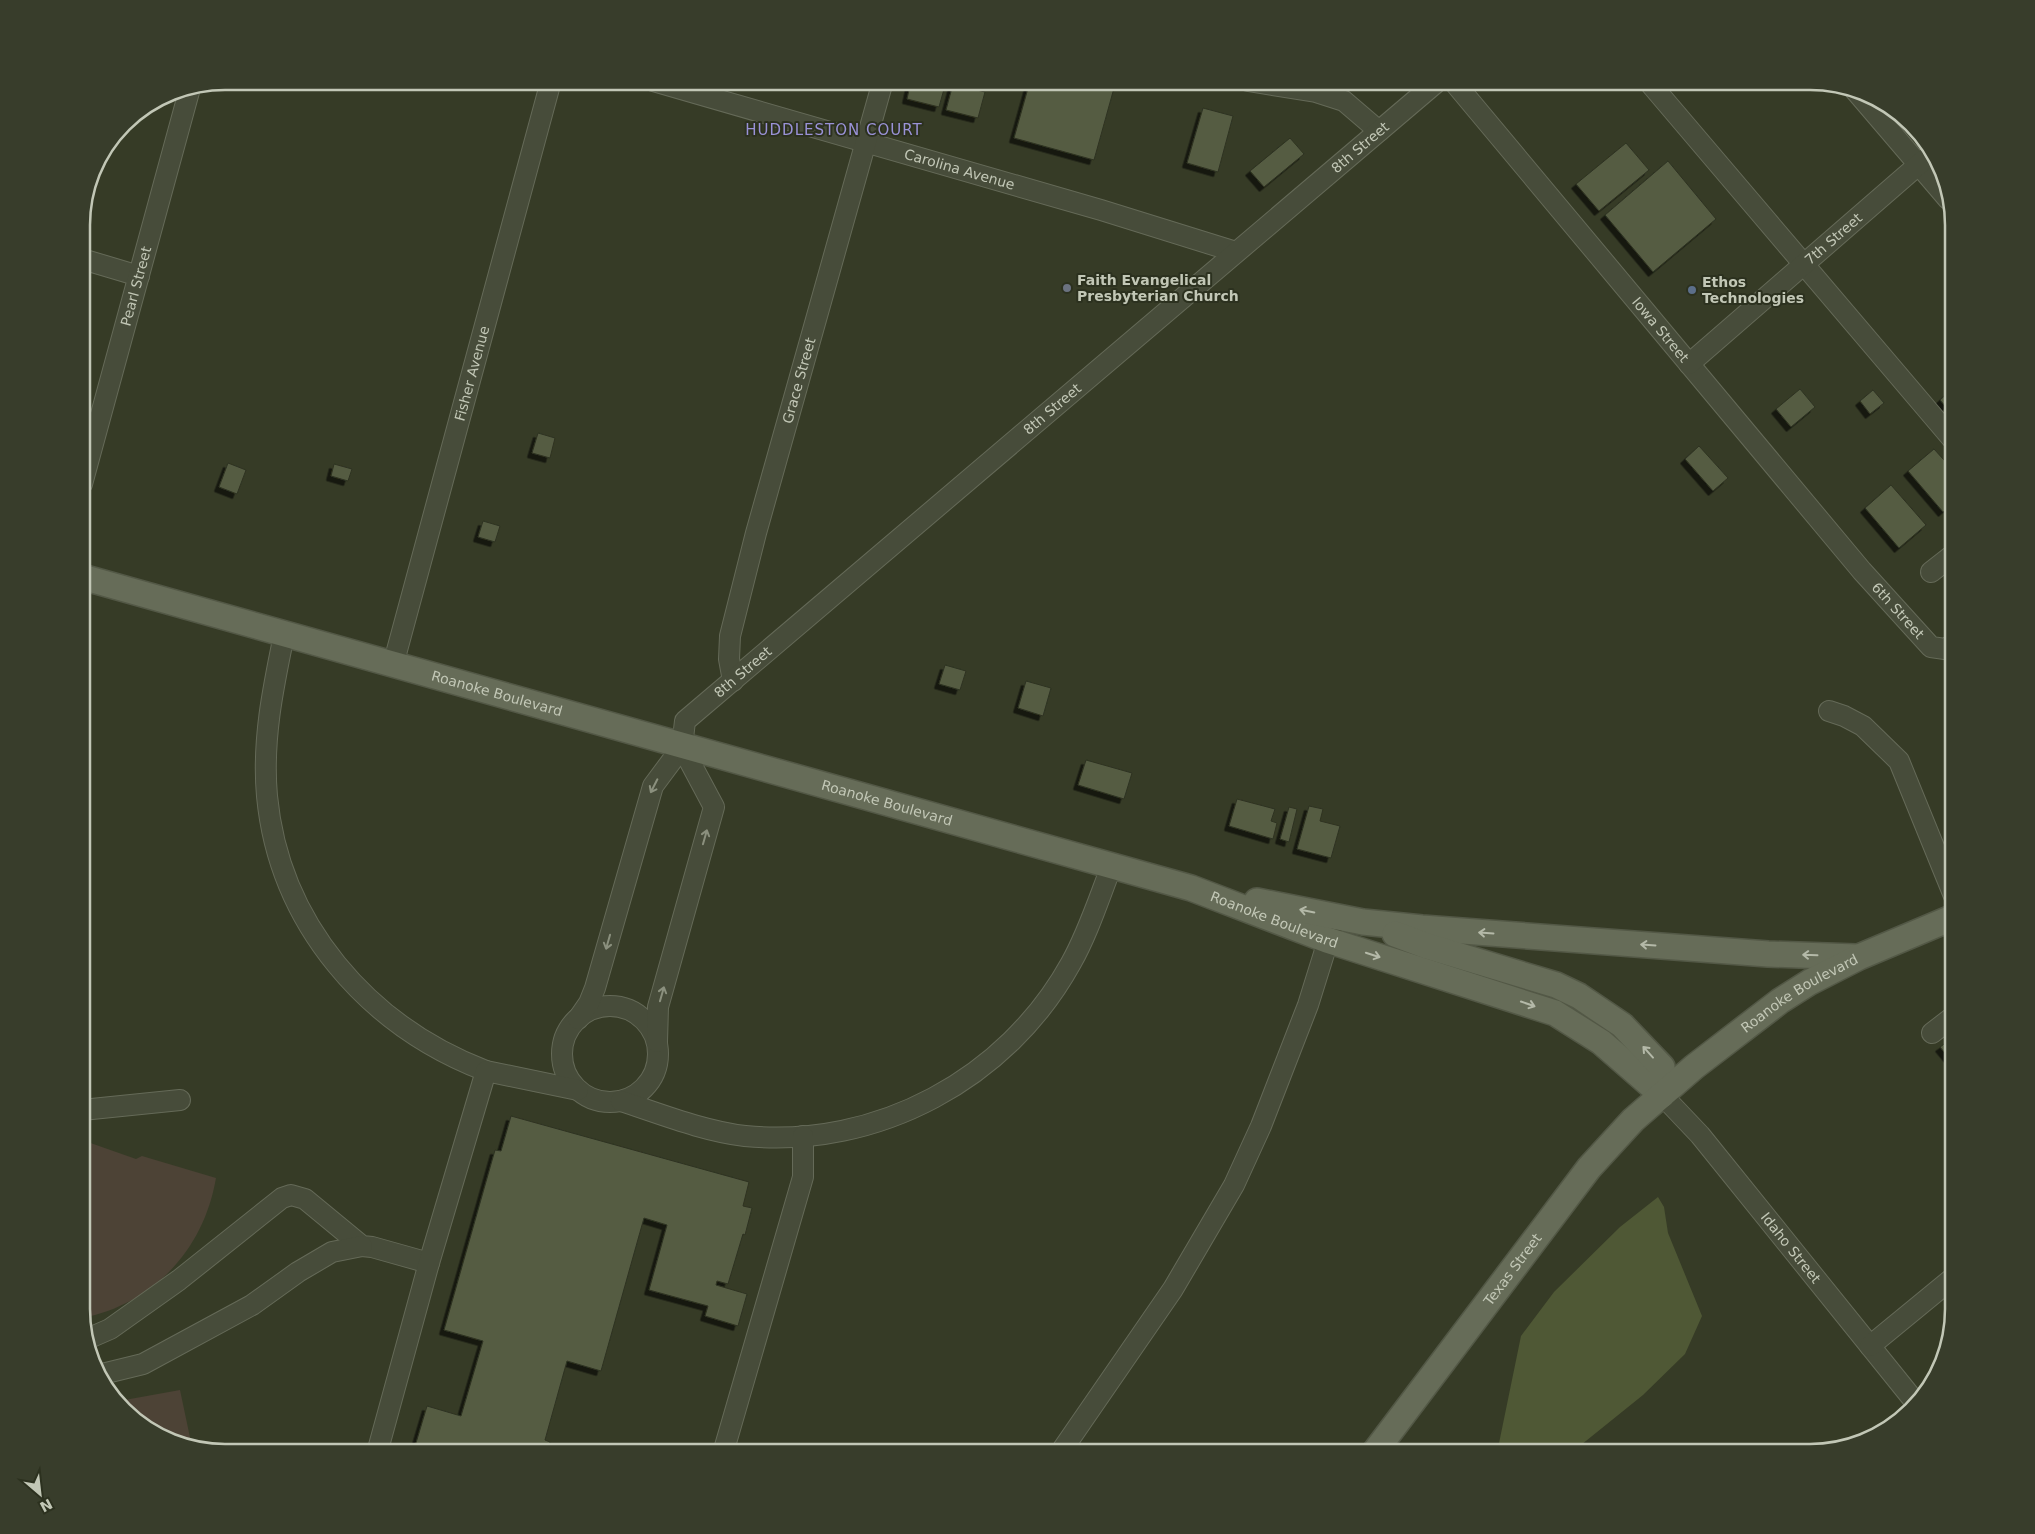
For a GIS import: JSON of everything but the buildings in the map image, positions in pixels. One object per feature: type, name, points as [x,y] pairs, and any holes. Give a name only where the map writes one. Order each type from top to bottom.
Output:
[{"type":"main road","name":"Roanoke Boulevard","points":[[90,580],[1191,888],[1327,940],[1555,1013],[1601,1042],[1662,1095],[1780,1001],[1810,982],[1859,957],[1945,920]]},
{"type":"main road","points":[[1191,888],[1363,922],[1428,946],[1556,985],[1578,996],[1622,1025],[1662,1067],[1662,1095]]},
{"type":"main road","points":[[1363,922],[1768,954],[1859,957]]},
{"type":"main road","name":"Texas Street","points":[[1381,1444],[1589,1168],[1633,1120],[1662,1095]]},
{"type":"street","name":"Fisher Avenue","points":[[393,665],[549,90]]},
{"type":"street","name":"Carolina Avenue","points":[[684,90],[1236,252]]},
{"type":"street","name":"Grace Street","points":[[733,681],[729,659],[732,627],[756,533],[881,90]]},
{"type":"street","points":[[1304,90],[1344,101],[1379,131]]},
{"type":"street","name":"8th Street","points":[[682,746],[685,721],[1427,90]]},
{"type":"street","name":"Iowa Street","points":[[1461,90],[1869,578]]},
{"type":"street","points":[[1656,90],[1945,429]]},
{"type":"street","name":"Pearl Street","points":[[90,454],[188,96]]},
{"type":"street","points":[[1869,104],[1925,159],[1937,180]]},
{"type":"street","name":"7th Street","points":[[1689,364],[1727,333],[1925,159]]},
{"type":"street","points":[[90,261],[138,276]]},
{"type":"street","points":[[1931,572],[1945,561]]},
{"type":"street","name":"6th Street","points":[[1869,578],[1931,647],[1945,649]]},
{"type":"street","points":[[284,635],[269,722],[267,795],[274,838],[300,907],[335,963],[350,981],[388,1017],[434,1048],[486,1071],[578,1090]]},
{"type":"street","points":[[1829,711],[1863,726],[1899,761],[1945,874]]},
{"type":"street","points":[[682,746],[714,807],[658,1007],[658,1058],[655,1073],[646,1086],[635,1096],[621,1101],[605,1102],[591,1098],[578,1090],[568,1078],[563,1064],[562,1047],[568,1032],[589,1003],[595,988],[652,786],[682,746]]},
{"type":"street","points":[[621,1101],[725,1132],[767,1137],[803,1136],[852,1129],[886,1120],[952,1089],[991,1060],[1035,1015],[1071,964],[1082,943],[1112,865]]},
{"type":"street","points":[[1066,1444],[1173,1289],[1202,1244],[1234,1185],[1261,1126],[1308,1005],[1336,916]]},
{"type":"street","points":[[578,1019],[592,1010],[608,1006],[624,1008],[639,1015],[650,1027],[657,1042]]},
{"type":"street","points":[[1932,1034],[1945,1023]]},
{"type":"street","points":[[379,1444],[429,1263],[486,1071]]},
{"type":"street","name":"Idaho Street","points":[[1662,1095],[1700,1135],[1911,1397]]},
{"type":"street","points":[[90,1109],[180,1100]]},
{"type":"street","points":[[726,1444],[803,1177],[803,1136]]},
{"type":"street","points":[[93,1336],[110,1329],[179,1280],[282,1198],[291,1195],[305,1199],[362,1246]]},
{"type":"street","points":[[106,1373],[143,1364],[252,1305],[298,1272],[332,1252],[372,1246],[429,1263]]},
{"type":"street","points":[[1870,1346],[1945,1284]]},
{"type":"shaded area","points":[[90,1143],[136,1159],[142,1156],[216,1178],[210,1204],[200,1228],[187,1250],[172,1269],[153,1286],[132,1300],[108,1311],[90,1316]]},
{"type":"shaded area","points":[[1658,1197],[1664,1207],[1668,1233],[1702,1316],[1685,1354],[1643,1395],[1582,1444],[1499,1444],[1521,1336],[1554,1292],[1620,1227]]},
{"type":"shaded area","points":[[180,1390],[190,1439],[158,1426],[143,1416],[126,1400]]},
{"type":"place","name":"Faith Evangelical Presbyterian Church","points":[[1067,288]]},
{"type":"place","name":"Ethos Technologies","points":[[1692,290]]},
{"type":"district","name":"HUDDLESTON COURT","points":[[834,130]]}]
